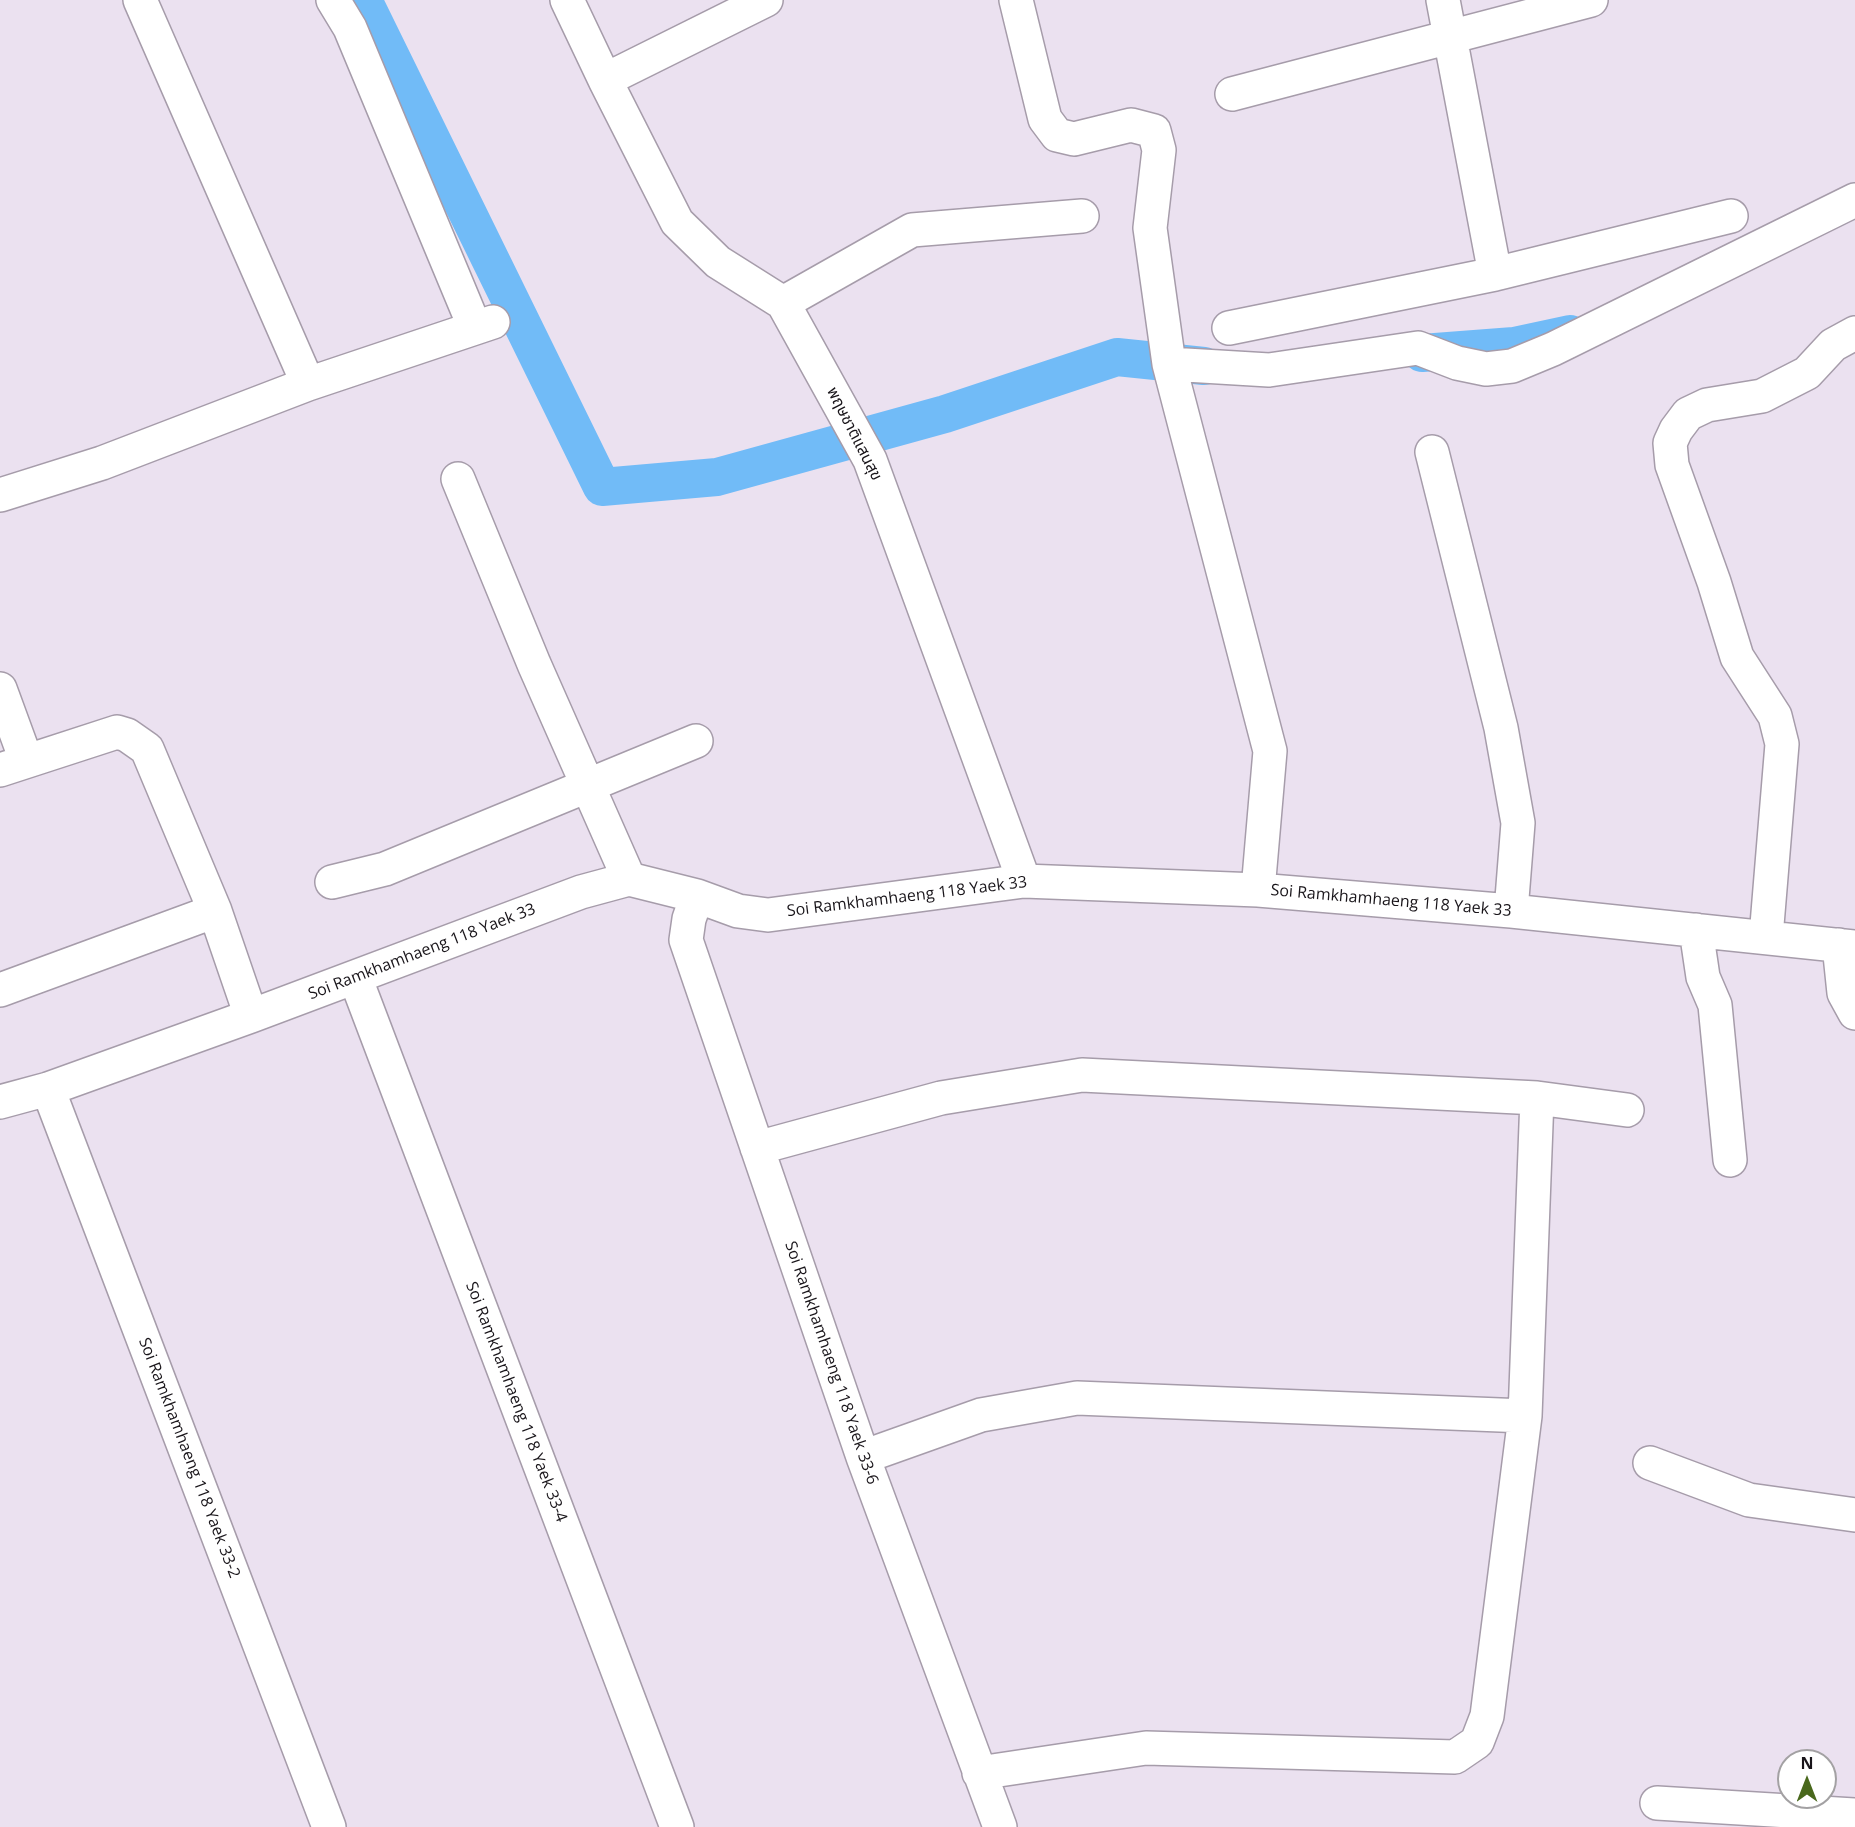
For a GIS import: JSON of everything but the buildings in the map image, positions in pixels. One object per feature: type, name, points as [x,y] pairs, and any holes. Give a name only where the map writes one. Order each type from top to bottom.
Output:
[{"type":"street","points":[[140,0],[308,384]]},
{"type":"street","points":[[0,495],[102,463],[308,384],[484,325],[350,28],[333,0]]},
{"type":"street","name":"พฤษชาติแสนสุข","points":[[567,0],[677,222],[718,262],[783,303],[870,460],[1024,881]]},
{"type":"street","points":[[605,80],[766,0]]},
{"type":"street","points":[[1016,0],[1045,119],[1057,135],[1074,140],[1131,125],[1154,131],[1159,150],[1150,228],[1169,364],[1270,751],[1258,890]]},
{"type":"street","points":[[1443,0],[1496,274]]},
{"type":"street","points":[[1232,94],[1591,0]]},
{"type":"street","points":[[1169,364],[1269,370],[1418,348],[1457,363],[1486,369],[1512,366],[1573,339],[1855,200]]},
{"type":"street","points":[[783,303],[912,230],[1083,216]]},
{"type":"street","points":[[1229,328],[1496,274],[1731,216]]},
{"type":"street","points":[[1766,937],[1782,744],[1775,716],[1737,657],[1714,582],[1672,465],[1670,443],[1688,414],[1707,405],[1761,396],[1807,373],[1833,345],[1855,333]]},
{"type":"street","points":[[1432,452],[1501,728],[1518,823],[1510,911]]},
{"type":"street","points":[[458,478],[534,664],[629,879]]},
{"type":"street","points":[[0,689],[13,765],[117,732],[127,735],[147,749],[215,910],[251,1016]]},
{"type":"street","points":[[332,882],[385,869],[696,741]]},
{"type":"street","name":"Soi Ramkhamhaeng 118 Yaek 33","points":[[0,1102],[48,1089],[251,1016],[581,892],[629,879],[697,896],[738,911],[768,915],[1024,881],[1258,890],[1510,911],[1847,946]]},
{"type":"street","name":"Soi Ramkhamhaeng 118 Yaek 33-6","points":[[697,896],[689,919],[686,940],[863,1457],[1000,1827]]},
{"type":"street","points":[[0,990],[215,910]]},
{"type":"street","points":[[1696,930],[1702,977],[1715,1005],[1730,1160]]},
{"type":"street","points":[[1847,946],[1844,993],[1855,1013]]},
{"type":"street","name":"Soi Ramkhamhaeng 118 Yaek 33-4","points":[[355,977],[677,1827]]},
{"type":"street","points":[[758,1148],[941,1098],[1083,1075],[1537,1098],[1627,1110]]},
{"type":"street","name":"Soi Ramkhamhaeng 118 Yaek 33-2","points":[[48,1089],[329,1827]]},
{"type":"street","points":[[979,1773],[1146,1748],[1455,1757],[1477,1742],[1487,1716],[1525,1416],[1537,1098]]},
{"type":"street","points":[[863,1457],[981,1415],[1077,1398],[1525,1416]]},
{"type":"street","points":[[1650,1463],[1749,1500],[1855,1515]]},
{"type":"street","points":[[1657,1803],[1855,1815]]},
{"type":"waterway","points":[[363,0],[602,487],[717,477],[945,414],[1117,357],[1204,366]]},
{"type":"waterway","points":[[1422,353],[1514,346],[1570,334]]}]
